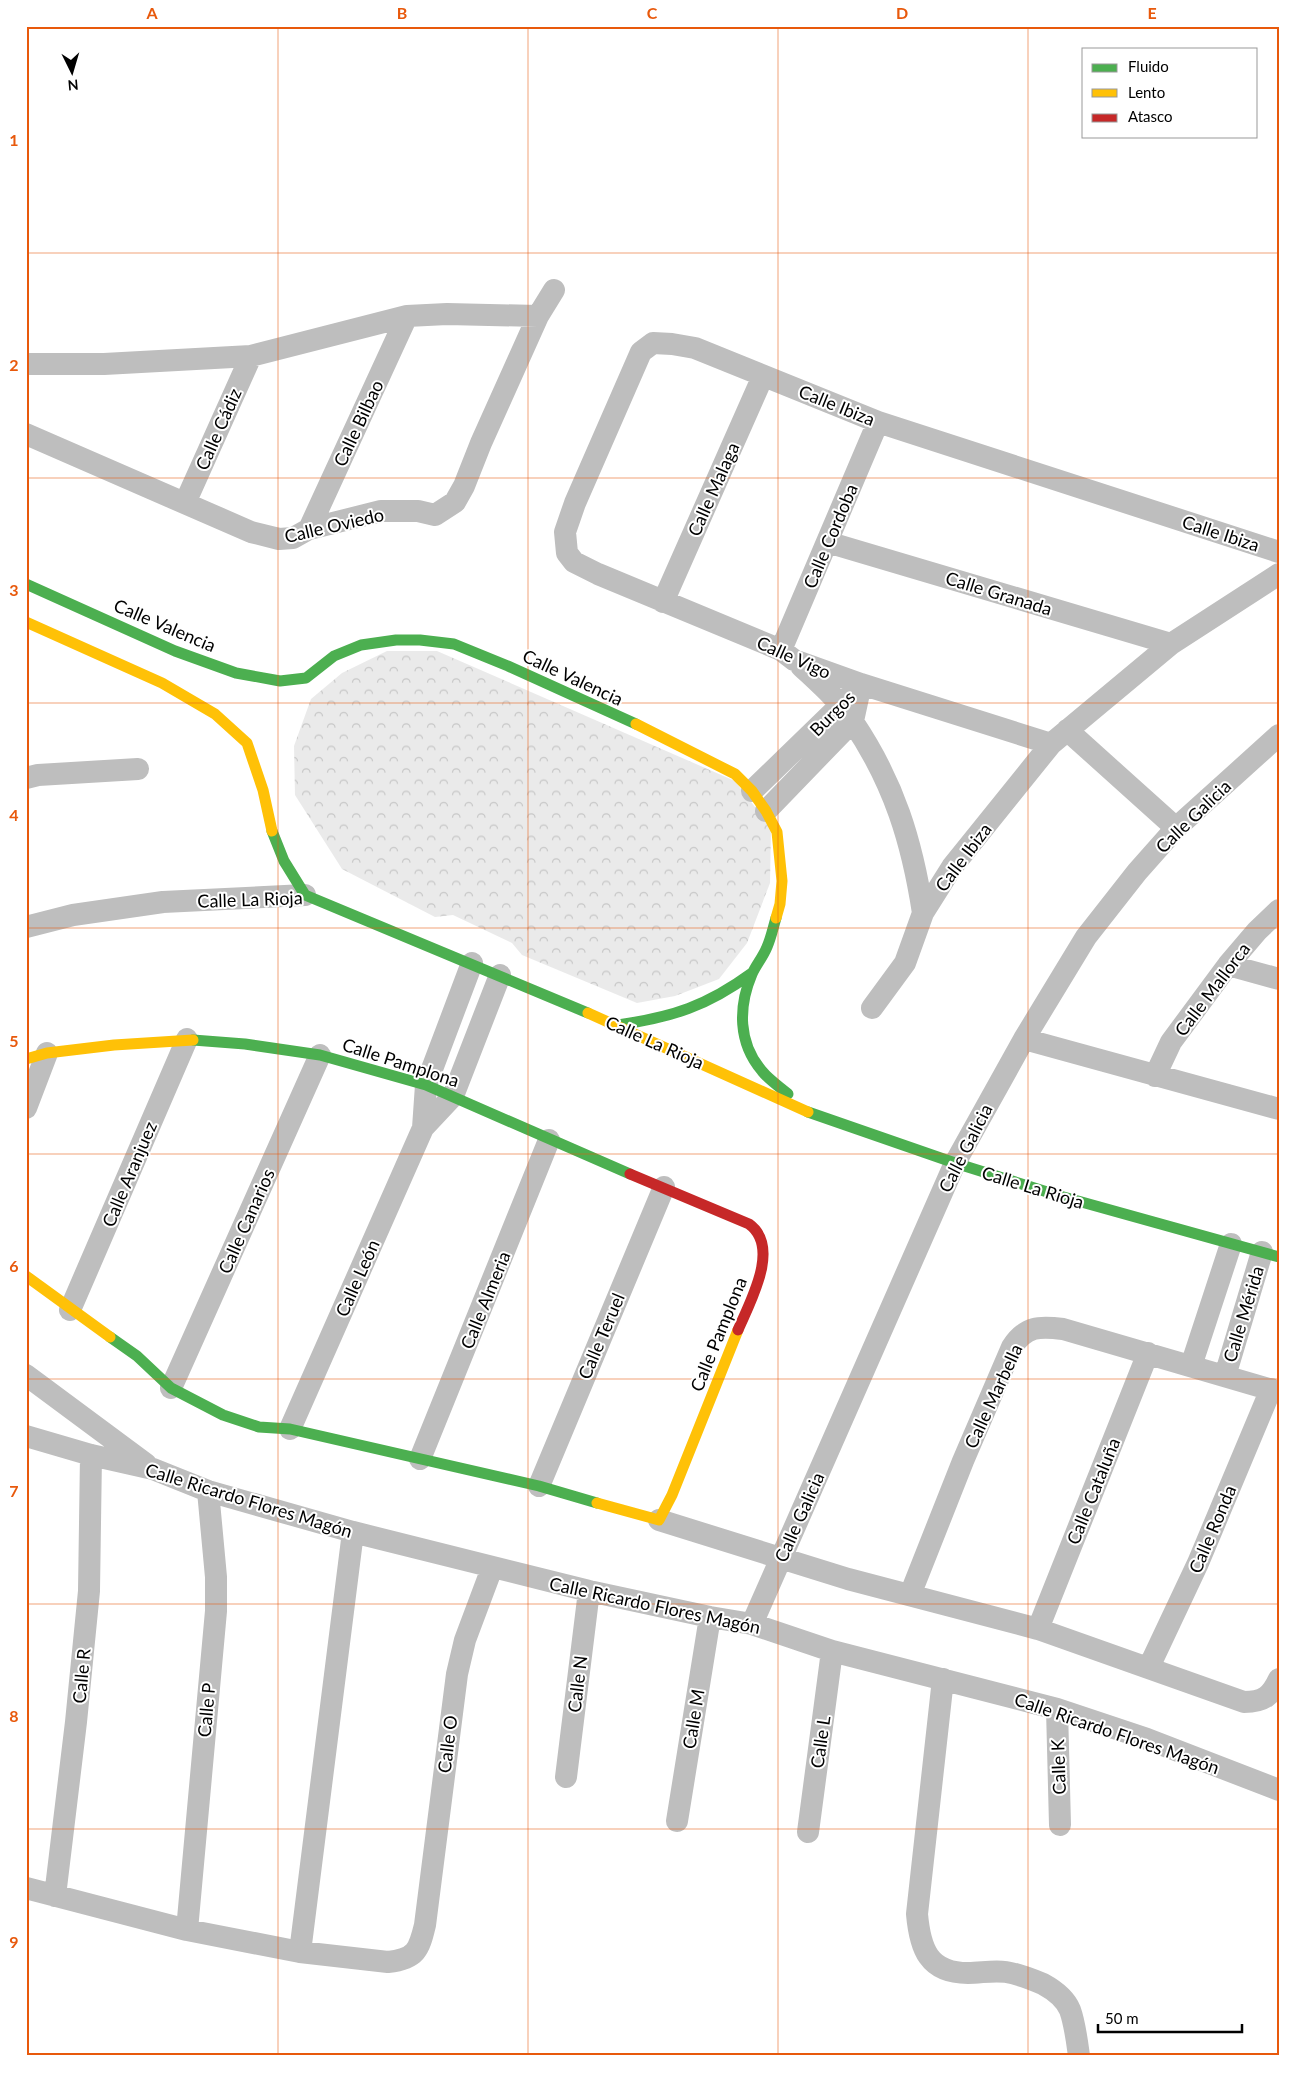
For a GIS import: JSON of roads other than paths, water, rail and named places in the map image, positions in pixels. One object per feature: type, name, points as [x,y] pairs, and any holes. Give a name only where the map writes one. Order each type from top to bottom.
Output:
[{"type":"street","name":"Calle Oviedo","points":[[26,434],[252,532],[279,539],[293,538],[309,529],[381,511],[418,511],[435,515],[454,502],[464,486],[481,443],[538,316],[554,290]]},
{"type":"street","points":[[26,364],[104,364],[251,356],[407,316],[447,314],[538,316]]},
{"type":"street","name":"Calle Bilbao","points":[[309,529],[407,316]]},
{"type":"street","name":"Calle Ibiza","points":[[598,574],[574,562],[566,553],[565,532],[575,502],[640,352],[653,343],[694,348],[878,422],[1279,552]]},
{"type":"street","name":"Calle Cádiz","points":[[185,503],[251,356]]},
{"type":"street","name":"Calle Malaga","points":[[663,602],[764,376]]},
{"type":"street","name":"Calle Cordoba","points":[[788,655],[827,542],[878,422]]},
{"type":"street","name":"Calle Granada","points":[[827,542],[1171,644]]},
{"type":"street","name":"Calle Vigo","points":[[598,574],[861,684],[1059,737],[1176,828]]},
{"type":"street","name":"Calle Ibiza","points":[[872,1008],[905,963],[923,913],[952,868],[1059,737],[1171,644],[1279,574]]},
{"type":"street","name":"Calle Valencia","points":[[26,584],[173,655],[236,673],[280,681],[306,678],[334,656],[361,645],[396,640],[454,644],[508,666],[700,755],[735,774],[752,791],[766,811],[776,832],[782,881],[780,904],[767,947],[752,973],[742,1008],[743,1034],[747,1048],[762,1071],[813,1114]]},
{"type":"street","points":[[26,622],[164,679],[215,714],[247,743],[263,790],[269,824],[284,861],[305,895]]},
{"type":"street","name":"Calle Ibiza","points":[[788,655],[846,713],[892,789],[907,833],[916,869],[923,913]]},
{"type":"street","name":"Burgos","points":[[766,811],[846,713],[861,684]]},
{"type":"street","name":"Burgos","points":[[752,791],[846,713]]},
{"type":"street","name":"Calle Galicia","points":[[752,1624],[955,1163],[1024,1039],[1086,937],[1138,872],[1176,828],[1279,735]]},
{"type":"street","points":[[30,774],[138,769]]},
{"type":"street","name":"Calle La Rioja","points":[[26,927],[73,915],[163,902],[305,895],[618,1025],[813,1114],[955,1163],[1060,1196],[1270,1255]]},
{"type":"street","name":"Calle Mallorca","points":[[1155,1076],[1171,1042],[1228,965],[1279,910]]},
{"type":"street","name":"Calle León","points":[[423,1128],[426,1085],[472,963]]},
{"type":"street","points":[[1228,965],[1279,980]]},
{"type":"street","points":[[618,1025],[663,1018],[693,1009],[714,1000],[752,973]]},
{"type":"street","name":"Calle León","points":[[290,1429],[423,1128],[453,1096],[500,976]]},
{"type":"street","name":"Calle Pamplona","points":[[37,1056],[114,1045],[187,1039],[245,1044],[320,1055],[426,1085],[550,1140],[749,1224],[756,1229],[764,1242],[761,1274],[672,1495],[659,1520]]},
{"type":"street","name":"Calle Aranjuez","points":[[70,1310],[187,1039]]},
{"type":"street","points":[[1024,1039],[1279,1109]]},
{"type":"street","name":"Calle Canarios","points":[[171,1388],[320,1055]]},
{"type":"street","points":[[26,1108],[37,1056]]},
{"type":"street","name":"Calle Almeria","points":[[420,1459],[550,1140]]},
{"type":"street","name":"Calle Teruel","points":[[539,1486],[664,1187]]},
{"type":"street","name":"Calle Mérida","points":[[1191,1366],[1231,1244]]},
{"type":"street","name":"Calle Mérida","points":[[1225,1376],[1270,1255]]},
{"type":"street","points":[[26,1276],[70,1310],[137,1356],[171,1388],[223,1415],[259,1427],[290,1429],[539,1486],[659,1520],[848,1579],[1038,1629],[1244,1702],[1255,1702],[1265,1699],[1273,1692],[1279,1679]]},
{"type":"street","name":"Calle Marbella","points":[[910,1595],[963,1461],[1012,1348],[1019,1337],[1028,1330],[1038,1328],[1063,1329],[1275,1390]]},
{"type":"street","name":"Calle Cataluña","points":[[1038,1629],[1148,1354]]},
{"type":"street","points":[[26,1375],[152,1469]]},
{"type":"street","name":"Calle Ronda","points":[[1149,1667],[1198,1563],[1275,1390]]},
{"type":"street","name":"Calle Ricardo Flores Magón","points":[[26,1436],[91,1455],[152,1469],[208,1491],[353,1532],[589,1591],[752,1624],[832,1651],[1057,1709],[1148,1739],[1279,1790]]},
{"type":"street","name":"Calle R","points":[[55,1896],[76,1722],[89,1591],[91,1455]]},
{"type":"street","name":"Calle P","points":[[187,1930],[216,1611],[216,1577],[208,1491]]},
{"type":"street","points":[[300,1952],[353,1532]]},
{"type":"street","name":"Calle O","points":[[26,1888],[187,1930],[300,1952],[388,1962],[402,1960],[413,1955],[420,1943],[425,1925],[457,1674],[466,1640],[492,1568]]},
{"type":"street","name":"Calle N","points":[[566,1777],[589,1591]]},
{"type":"street","name":"Calle M","points":[[677,1821],[710,1617]]},
{"type":"street","name":"Calle L","points":[[808,1832],[832,1651]]},
{"type":"street","points":[[943,1679],[917,1914],[922,1946],[930,1959],[942,1968],[968,1973],[1006,1972],[1029,1978],[1059,1994],[1069,2010],[1079,2056]]},
{"type":"street","name":"Calle K","points":[[1057,1709],[1060,1825]]}]
